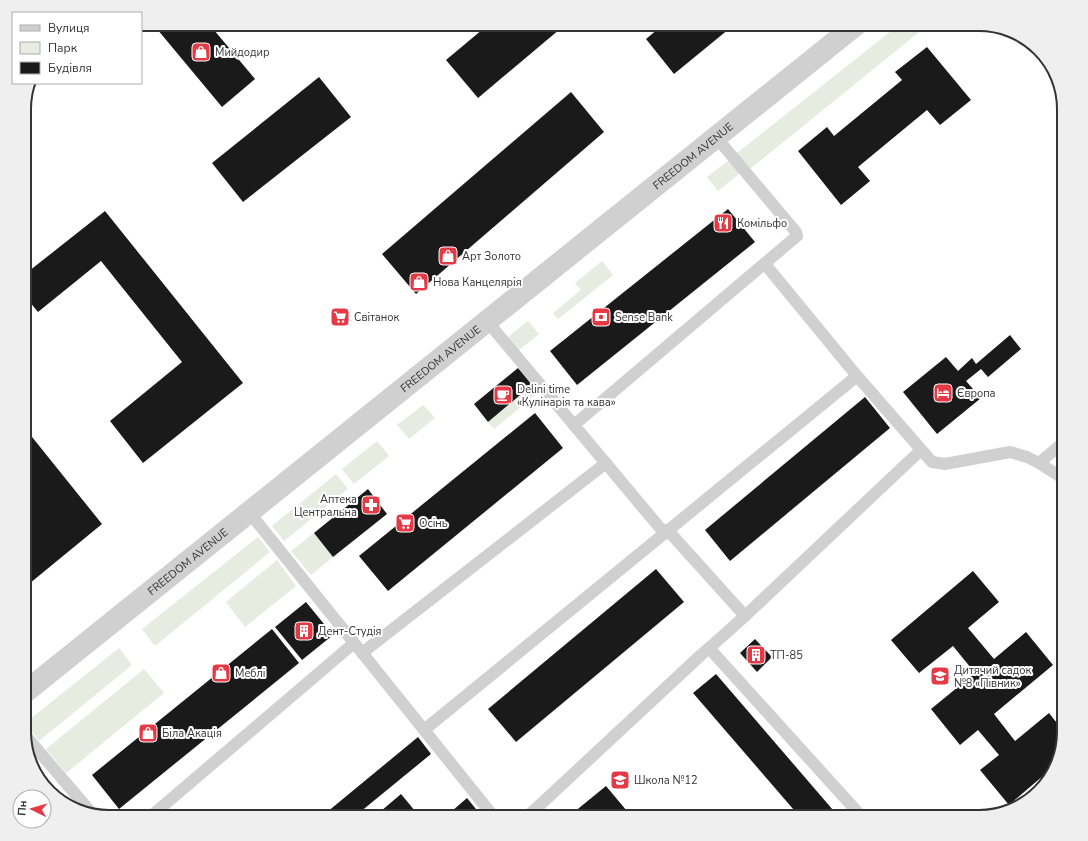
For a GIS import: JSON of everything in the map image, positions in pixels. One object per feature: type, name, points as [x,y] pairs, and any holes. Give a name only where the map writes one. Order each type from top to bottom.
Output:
[{"type":"street","name":"FREEDOM AVENUE","points":[[31,687],[848,31]]},
{"type":"lane","points":[[574,425],[797,236],[797,234],[716,137]]},
{"type":"lane","points":[[765,264],[857,376],[932,462],[945,464],[1010,452],[1027,457],[1057,474]]},
{"type":"lane","points":[[487,321],[660,528],[672,535],[745,616]]},
{"type":"lane","points":[[424,730],[857,376]]},
{"type":"lane","points":[[1039,463],[1057,448]]},
{"type":"lane","points":[[534,810],[701,654],[745,616],[921,450]]},
{"type":"lane","points":[[159,810],[358,648],[606,463]]},
{"type":"lane","points":[[249,512],[488,810]]},
{"type":"lane","points":[[709,648],[856,810]]},
{"type":"lane","points":[[32,743],[85,806]]},
{"type":"green space","points":[[891,31],[920,31],[750,169],[737,153]]},
{"type":"green space","points":[[729,160],[740,173],[718,191],[707,177]]},
{"type":"green space","points":[[602,261],[613,275],[558,319],[553,313],[581,290],[575,283]]},
{"type":"green space","points":[[528,321],[539,334],[519,350],[508,337]]},
{"type":"green space","points":[[519,366],[540,391],[494,429],[488,422],[532,386],[518,368]]},
{"type":"green space","points":[[423,405],[435,418],[409,439],[397,425]]},
{"type":"green space","points":[[377,441],[389,456],[354,484],[342,469]]},
{"type":"green space","points":[[336,474],[348,489],[284,541],[272,526]]},
{"type":"green space","points":[[314,533],[333,557],[311,575],[291,551]]},
{"type":"green space","points":[[258,537],[270,552],[155,646],[142,629]]},
{"type":"green space","points":[[277,560],[296,586],[245,627],[226,602]]},
{"type":"green space","points":[[119,648],[132,665],[39,741],[31,731],[31,718]]},
{"type":"green space","points":[[144,669],[164,693],[66,773],[46,749]]},
{"type":"building","points":[[159,31],[215,31],[255,79],[222,107]]},
{"type":"building","points":[[481,31],[558,31],[478,98],[446,60]]},
{"type":"building","points":[[656,31],[726,31],[674,74],[646,39]]},
{"type":"building","points":[[927,47],[971,100],[940,125],[927,110],[858,167],[870,181],[841,205],[798,151],[827,127],[834,136],[902,80],[895,72]]},
{"type":"building","points":[[319,77],[351,117],[243,202],[212,163]]},
{"type":"building","points":[[571,92],[604,132],[416,294],[382,254]]},
{"type":"building","points":[[728,209],[755,242],[577,385],[550,351]]},
{"type":"building","points":[[105,211],[243,383],[143,463],[110,421],[182,362],[101,261],[38,312],[31,304],[31,269]]},
{"type":"building","points":[[1010,335],[1021,349],[988,377],[981,369],[966,381],[981,398],[937,434],[903,392],[946,357],[958,371],[972,358],[976,364]]},
{"type":"building","points":[[518,368],[532,385],[488,422],[474,404]]},
{"type":"building","points":[[865,397],[890,428],[730,561],[705,530]]},
{"type":"building","points":[[535,413],[563,448],[388,591],[359,556]]},
{"type":"building","points":[[31,436],[102,524],[31,582]]},
{"type":"building","points":[[368,489],[387,514],[333,557],[314,533]]},
{"type":"building","points":[[656,569],[684,602],[516,742],[488,709]]},
{"type":"building","points":[[973,571],[999,602],[968,628],[994,659],[1026,632],[1053,665],[994,714],[1015,741],[1049,713],[1057,723],[1057,732],[1053,757],[1045,774],[1008,804],[980,770],[999,755],[978,730],[960,745],[931,709],[975,673],[953,646],[919,673],[891,640]]},
{"type":"building","name":"Дент-Студія","points":[[306,602],[333,635],[302,660],[275,627]]},
{"type":"building","points":[[272,629],[299,663],[119,809],[92,775]]},
{"type":"building","name":"ТП-85","points":[[755,639],[772,657],[757,672],[740,653]]},
{"type":"building","points":[[716,674],[833,810],[794,810],[693,693]]},
{"type":"building","points":[[418,737],[431,754],[363,810],[329,810]]},
{"type":"building","points":[[606,786],[626,810],[577,810]]},
{"type":"building","points":[[401,794],[414,810],[382,810]]},
{"type":"building","points":[[467,798],[477,810],[453,810]]},
{"type":"place","name":"Мийдодир","points":[[201,52]]},
{"type":"place","name":"Комільфо","points":[[723,223]]},
{"type":"place","name":"Арт Золото","points":[[448,256]]},
{"type":"place","name":"Нова Канцелярія","points":[[419,282]]},
{"type":"place","name":"Свiтанок","points":[[340,317]]},
{"type":"place","name":"Sense Bank","points":[[601,317]]},
{"type":"place","name":"Європа","points":[[943,393]]},
{"type":"place","name":"Delini time «Кулінарія та кава»","points":[[503,395]]},
{"type":"place","name":"Аптека Центральна","points":[[371,505]]},
{"type":"place","name":"Осінь","points":[[405,523]]},
{"type":"place","name":"Дент-Студія","points":[[304,631]]},
{"type":"place","name":"ТП-85","points":[[756,655]]},
{"type":"place","name":"Меблі","points":[[221,673]]},
{"type":"place","name":"Дитячий садок №8 «Півник»","points":[[940,676]]},
{"type":"place","name":"Біла Акація","points":[[148,733]]},
{"type":"place","name":"Школа №12","points":[[620,780]]}]
